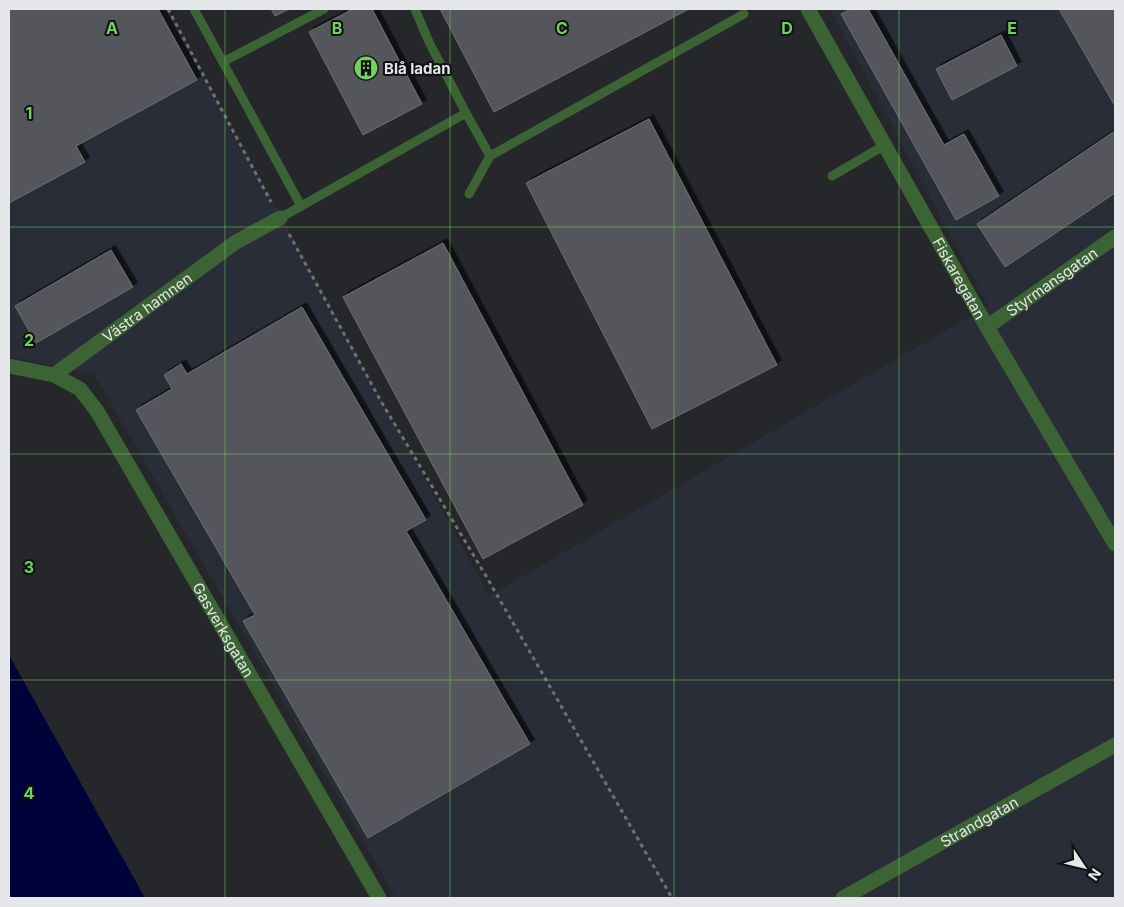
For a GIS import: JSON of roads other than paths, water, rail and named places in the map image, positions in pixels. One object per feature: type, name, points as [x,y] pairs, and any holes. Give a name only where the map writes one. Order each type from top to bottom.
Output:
[{"type":"street","name":"Fiskaregatan","points":[[808,9],[987,327],[1115,544]]},
{"type":"street","name":"Västra hamnen","points":[[54,375],[236,242],[280,218]]},
{"type":"street","name":"Styrmansgatan","points":[[987,327],[1115,237]]},
{"type":"street","points":[[9,366],[54,375]]},
{"type":"street","name":"Gasverksgatan","points":[[54,375],[80,388],[97,411],[378,898]]},
{"type":"street","name":"Strandgatan","points":[[843,898],[1115,745]]},
{"type":"lane","points":[[194,9],[301,206]]},
{"type":"lane","points":[[223,62],[324,9]]},
{"type":"lane","points":[[415,9],[429,42],[490,156]]},
{"type":"lane","points":[[469,194],[490,156],[744,14]]},
{"type":"lane","points":[[280,218],[466,114]]},
{"type":"lane","points":[[832,176],[885,145]]},
{"type":"place","name":"Blå ladan","points":[[366,68]]}]
